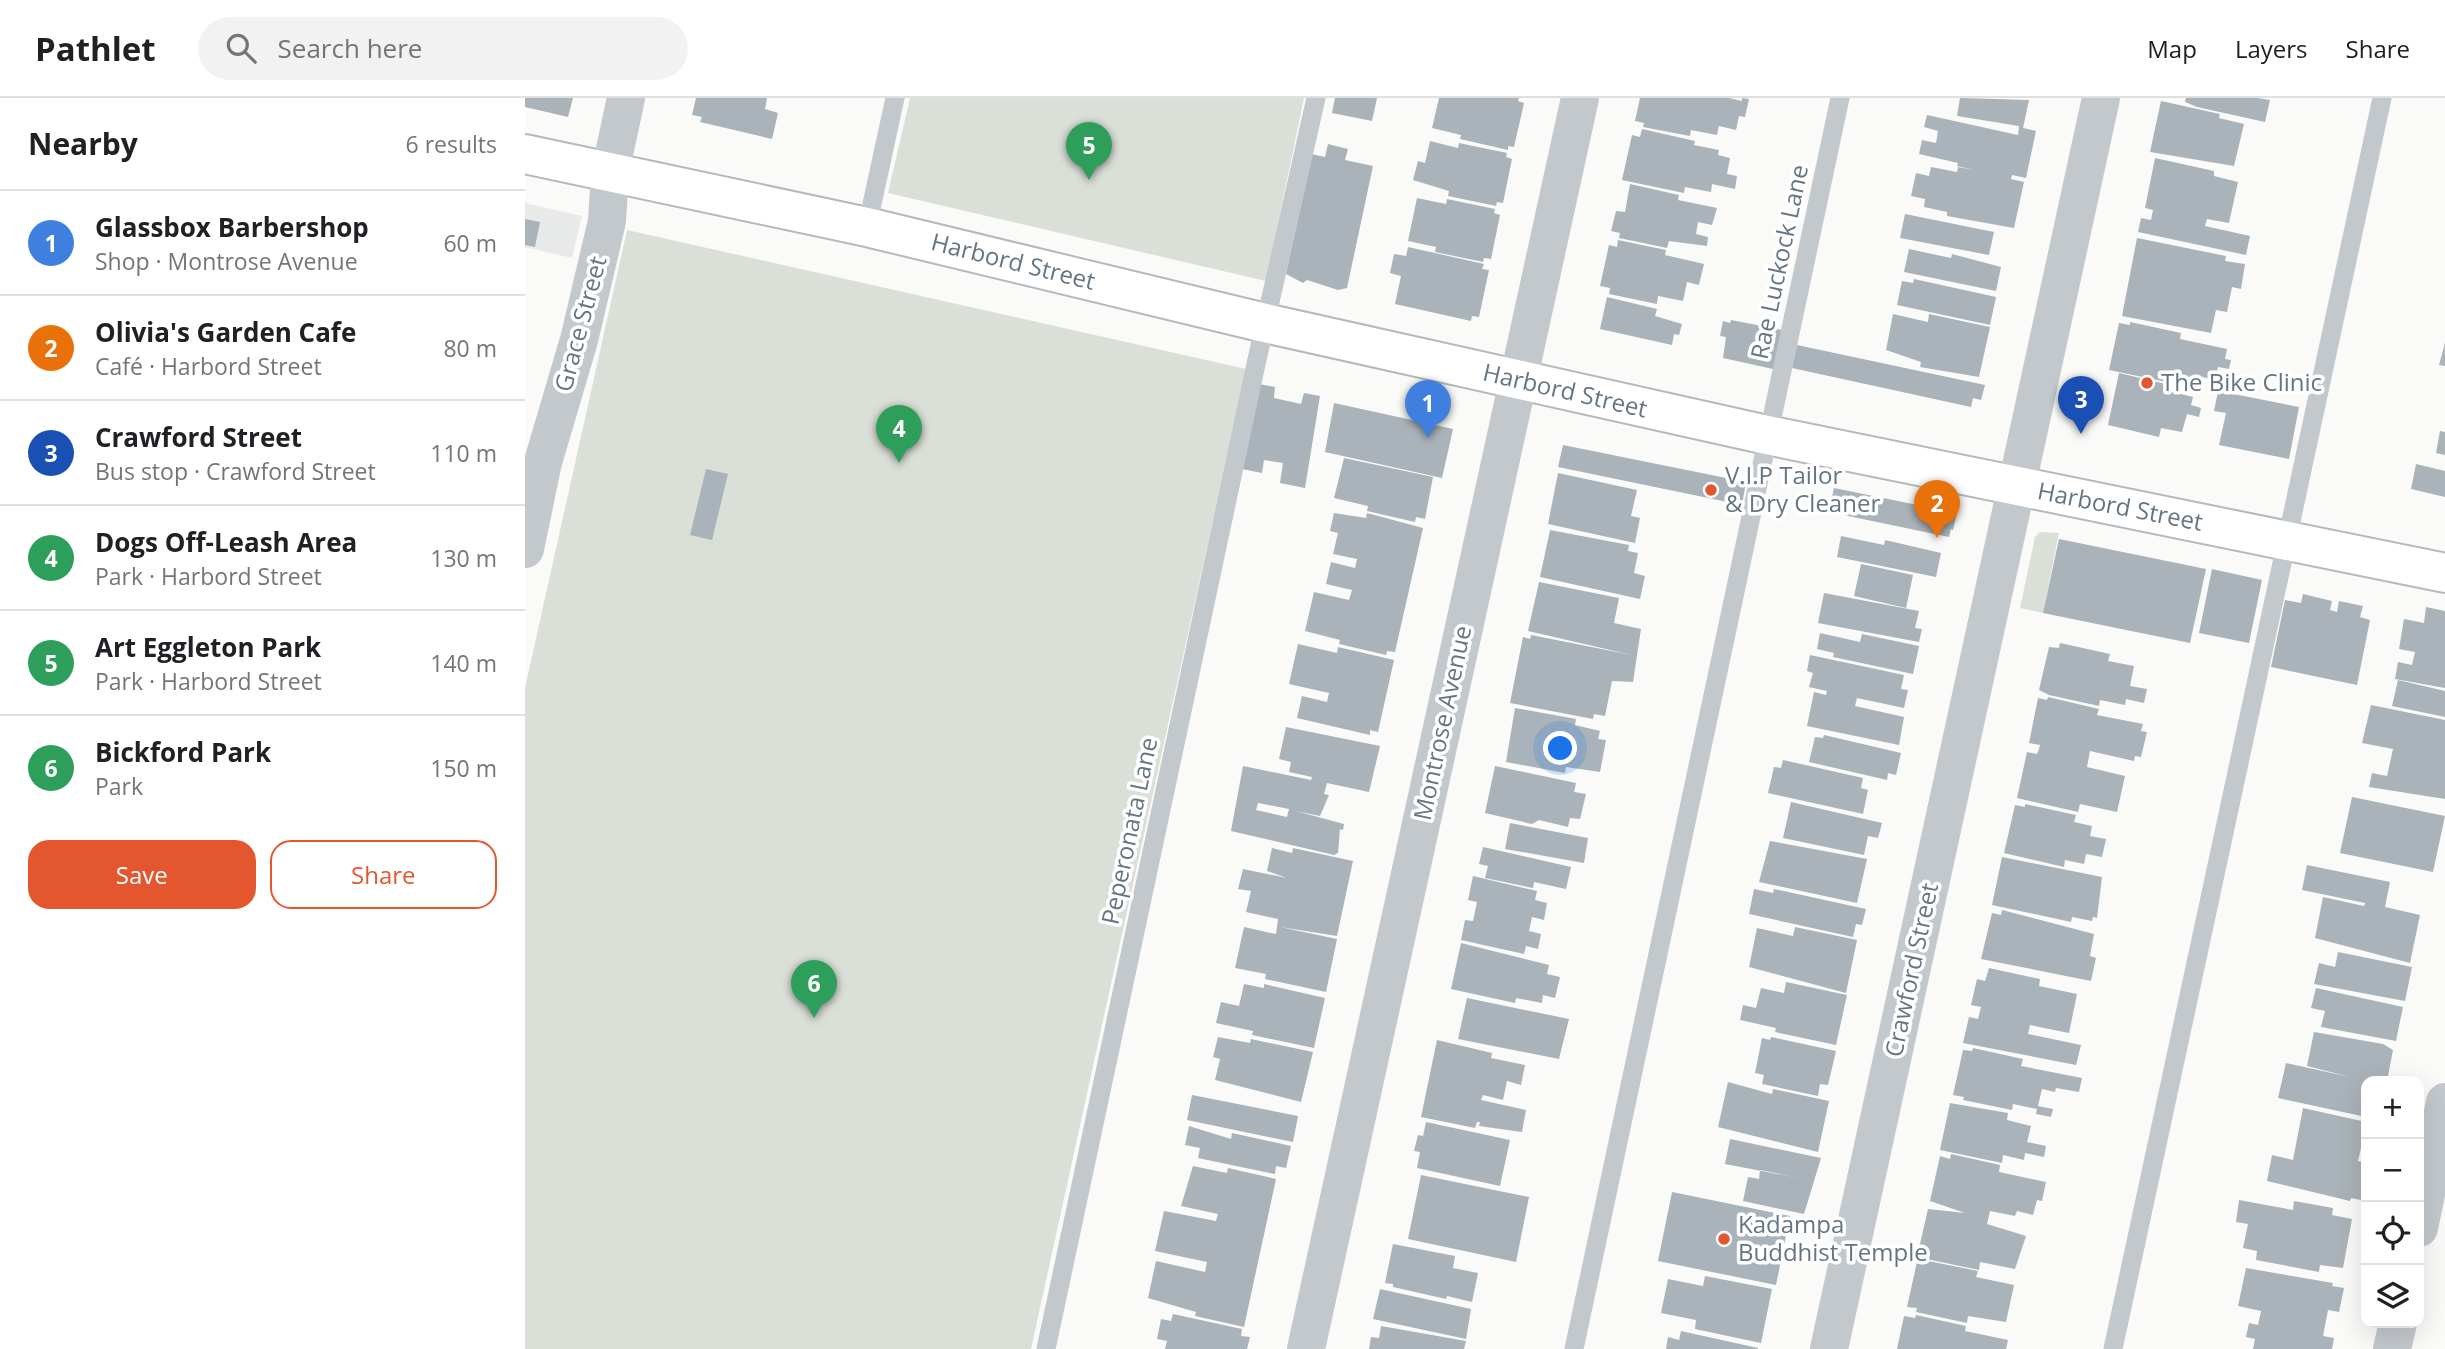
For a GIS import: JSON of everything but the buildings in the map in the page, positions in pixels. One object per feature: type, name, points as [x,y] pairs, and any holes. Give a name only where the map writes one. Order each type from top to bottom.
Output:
[{"type":"street","name":"Grace Street","points":[[525,549],[543,462],[579,340],[607,221],[610,173],[626,98]]},
{"type":"street","name":"Montrose Avenue","points":[[1306,1349],[1580,98]]},
{"type":"street","name":"Crawford Street","points":[[1829,1349],[2101,98]]},
{"type":"street","name":"Harbord Street","points":[[525,154],[867,227],[1265,323],[1767,436],[2445,573]]},
{"type":"street","points":[[2424,1217],[2436,1192],[2445,1102]]},
{"type":"street","points":[[2392,1349],[2397,1328]]},
{"type":"lane","points":[[867,227],[895,98]]},
{"type":"lane","name":"Peperonata Lane","points":[[1046,1349],[1265,323],[1316,98]]},
{"type":"lane","name":"Rae Luckock Lane","points":[[1574,1349],[1840,98]]},
{"type":"lane","points":[[2113,1349],[2382,98]]},
{"type":"shaded area","points":[[910,98],[1304,98],[1266,281],[888,193]]},
{"type":"shaded area","points":[[525,203],[582,216],[572,258],[525,247]]},
{"type":"shaded area","points":[[627,230],[1246,369],[1031,1349],[525,1349],[525,688]]},
{"type":"shaded area","points":[[2040,532],[2059,533],[2043,613],[2020,608],[2035,537]]},
{"type":"place","name":"Art Eggleton Park","points":[[1089,180]]},
{"type":"place","name":"The Bike Clinic","points":[[2147,383]]},
{"type":"place","name":"Crawford Street","points":[[2081,434]]},
{"type":"place","name":"Glassbox Barbershop","points":[[1428,438]]},
{"type":"place","name":"Dogs Off-Leash Area","points":[[899,463]]},
{"type":"place","name":"V.I.P Tailor & Dry Cleaner","points":[[1711,490]]},
{"type":"place","name":"Olivia's Garden Cafe","points":[[1937,538]]},
{"type":"place","name":"Bickford Park","points":[[814,1018]]},
{"type":"place","name":"Kadampa Buddhist Temple","points":[[1724,1239]]}]
